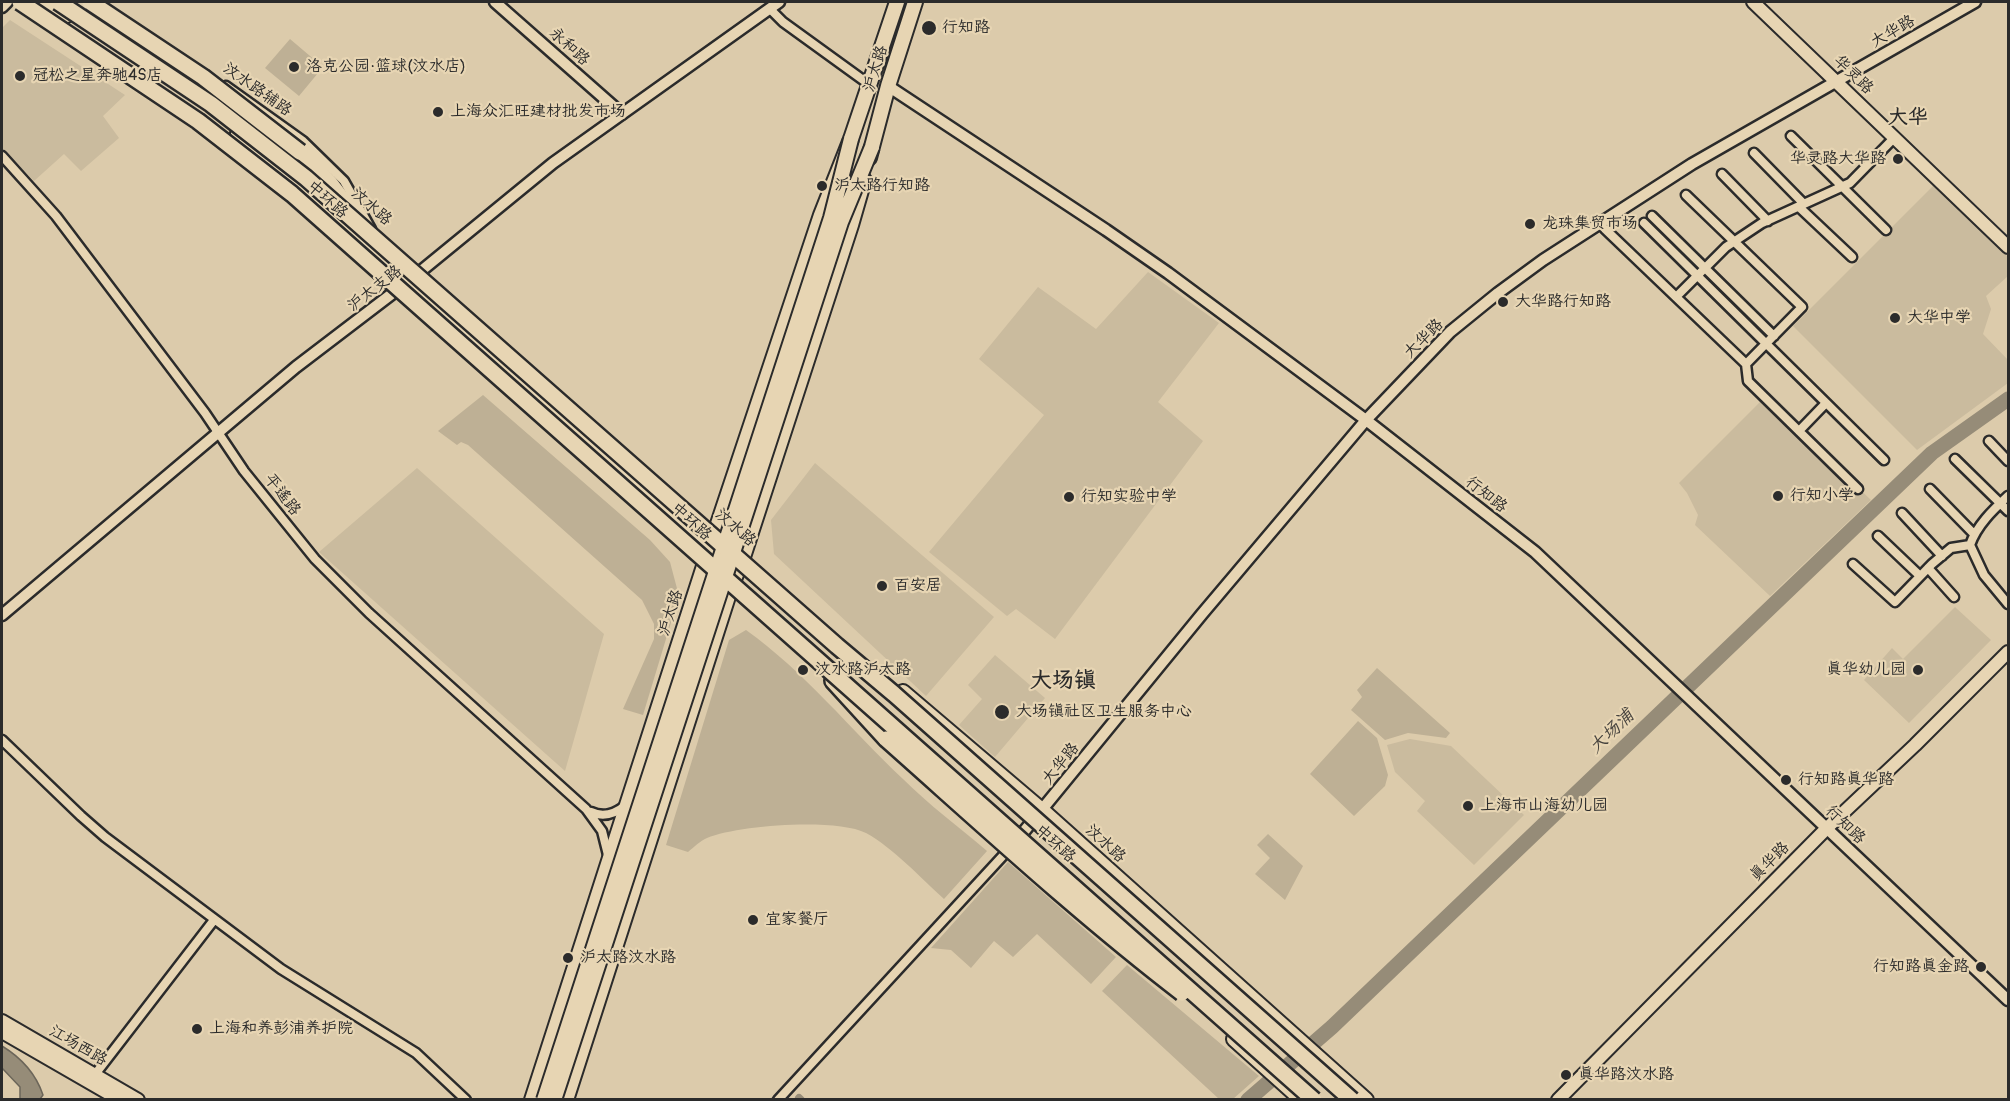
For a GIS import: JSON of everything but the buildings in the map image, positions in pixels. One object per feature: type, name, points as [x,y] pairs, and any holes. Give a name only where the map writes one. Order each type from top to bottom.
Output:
[{"type":"highway","name":"中环路","points":[[20,2],[198,121],[292,194],[1275,1063],[1314,1100]]},
{"type":"highway","name":"中环路","points":[[58,2],[211,104],[306,178],[1352,1100]]},
{"type":"highway","points":[[90,2],[202,77],[300,152],[330,183],[353,213]]},
{"type":"highway","points":[[819,665],[886,739],[1134,956],[1275,1063]]},
{"type":"main road","name":"汶水路","points":[[13,2],[196,125],[289,197],[557,393],[607,437],[710,549],[731,587],[1017,840],[1301,1099]]},
{"type":"main road","name":"汶水路","points":[[33,2],[210,121],[408,282],[524,381],[710,549]]},
{"type":"main road","name":"汶水路","points":[[46,2],[218,117],[291,178],[710,549],[743,557],[1043,811],[1366,1100]]},
{"type":"main road","name":"汶水路","points":[[68,2],[213,100],[324,188],[371,229],[408,282]]},
{"type":"main road","name":"沪太路","points":[[532,1100],[820,215],[870,85],[897,2]]},
{"type":"main road","name":"沪太路","points":[[566,1100],[731,587],[743,557],[851,225],[888,86],[915,2]]},
{"type":"main road","name":"华灵路","points":[[1753,2],[2008,247]]},
{"type":"main road","points":[[132,45],[151,72]]},
{"type":"main road","name":"沪太路","points":[[544,1100],[831,219],[850,139]]},
{"type":"main road","name":"沪太路","points":[[554,1100],[841,222],[872,147]]},
{"type":"main road","points":[[291,178],[324,188]]},
{"type":"main road","points":[[524,381],[557,393]]},
{"type":"main road","points":[[607,437],[627,472]]},
{"type":"main road","name":"真华路","points":[[1558,1100],[1827,828],[1915,745],[2008,652]]},
{"type":"main road","name":"江场西路","points":[[2,1021],[92,1078],[120,1100]]},
{"type":"main road","name":"江场西路","points":[[2,1032],[138,1100]]},
{"type":"street","points":[[2,7],[7,2]]},
{"type":"street","name":"汶水路辅路","points":[[100,2],[249,101],[303,141],[344,181],[371,229]]},
{"type":"street","name":"永和路","points":[[495,2],[622,114]]},
{"type":"street","name":"大华路","points":[[1017,840],[1202,614],[1366,420],[1450,332],[1543,260],[1692,164],[1976,2]]},
{"type":"street","points":[[775,5],[783,22],[870,85]]},
{"type":"street","name":"沪太支路","points":[[2,615],[296,367],[408,282],[553,163],[775,5]]},
{"type":"street","points":[[113,33],[136,26]]},
{"type":"street","name":"行知路","points":[[888,86],[1115,236],[1366,420],[1535,552],[2008,1000]]},
{"type":"street","points":[[1791,136],[1886,230]]},
{"type":"street","points":[[1676,297],[1735,242],[1768,221],[1850,183],[1894,138]]},
{"type":"street","points":[[1754,153],[1852,257]]},
{"type":"street","name":"平遥路","points":[[2,156],[56,216],[205,413],[264,497],[305,547],[369,613],[586,808],[604,834],[609,861]]},
{"type":"street","points":[[1722,174],[1768,221]]},
{"type":"street","points":[[1686,195],[1802,308],[1746,364]]},
{"type":"street","points":[[1652,216],[1774,336]]},
{"type":"street","points":[[1644,223],[1884,460]]},
{"type":"street","points":[[1605,229],[1746,364],[1748,381],[1858,489]]},
{"type":"street","points":[[1799,431],[1826,403]]},
{"type":"street","points":[[1989,441],[2008,461]]},
{"type":"street","points":[[1955,459],[2008,511]]},
{"type":"street","points":[[1930,489],[1974,534]]},
{"type":"street","points":[[2008,496],[1974,534],[1970,545],[1984,575],[2008,604]]},
{"type":"street","points":[[1902,513],[1942,556]]},
{"type":"street","points":[[1878,536],[1920,576]]},
{"type":"street","points":[[1853,564],[1895,602],[1951,548],[1970,545]]},
{"type":"street","points":[[1928,568],[1954,597]]},
{"type":"street","points":[[2,740],[105,837],[303,984],[416,1053],[466,1100]]},
{"type":"street","points":[[586,808],[594,814],[606,815],[618,811],[627,803]]},
{"type":"street","points":[[778,1100],[1017,840]]},
{"type":"street","points":[[92,1078],[214,920]]},
{"type":"shaded area","points":[[10,20],[125,95],[103,116],[119,138],[81,171],[64,154],[34,181],[2,148],[2,28]]},
{"type":"shaded area","name":"洛克公园·篮球(汶水店)","points":[[290,39],[323,67],[299,96],[265,68]]},
{"type":"shaded area","name":"大华中学","points":[[1935,184],[2008,257],[2008,276],[1986,296],[1991,309],[1983,334],[2008,360],[2008,383],[1917,450],[1793,326]]},
{"type":"shaded area","name":"行知实验中学","points":[[1148,272],[1219,323],[1158,402],[1203,441],[1055,639],[1016,609],[1007,616],[929,552],[1044,415],[979,359],[1038,287],[1096,329]]},
{"type":"shaded area","points":[[483,395],[650,540],[670,562],[679,596],[643,715],[623,709],[654,639],[654,624],[642,600],[468,445],[461,442],[457,445],[438,431]]},
{"type":"shaded area","name":"行知小学","points":[[1764,398],[1871,500],[1770,596],[1695,525],[1698,515],[1679,483]]},
{"type":"shaded area","name":"百安居","points":[[815,463],[994,617],[926,696],[774,554],[771,520]]},
{"type":"shaded area","points":[[417,468],[604,634],[565,771],[319,552]]},
{"type":"shaded area","name":"真华幼儿园","points":[[1955,607],[1991,640],[1909,723],[1864,680],[1892,648],[1903,659]]},
{"type":"shaded area","points":[[746,630],[768,646],[808,683],[913,789],[987,851],[944,899],[886,846],[866,833],[852,828],[811,825],[763,827],[722,833],[707,838],[688,852],[666,845],[729,640]]},
{"type":"shaded area","name":"大场镇社区卫生服务中心","points":[[995,655],[1045,698],[995,757],[959,725],[982,699],[968,685]]},
{"type":"shaded area","points":[[1377,668],[1450,733],[1446,738],[1408,733],[1385,740],[1351,710],[1362,697],[1357,690]]},
{"type":"shaded area","points":[[1358,721],[1377,738],[1388,775],[1385,786],[1354,816],[1310,774]]},
{"type":"shaded area","name":"上海市山海幼儿园","points":[[1410,739],[1451,746],[1524,815],[1474,865],[1417,811],[1425,801],[1395,772],[1387,745]]},
{"type":"shaded area","points":[[1268,834],[1303,866],[1285,900],[1255,874],[1270,858],[1257,845]]},
{"type":"shaded area","points":[[1008,862],[1116,957],[1091,984],[1037,934],[1013,957],[994,941],[971,968],[951,950],[931,948]]},
{"type":"shaded area","points":[[1127,965],[1259,1076],[1233,1099],[1219,1099],[1102,991]]},
{"type":"shaded area","points":[[2,1046],[15,1055],[32,1073],[43,1095],[40,1099],[20,1099],[20,1087],[2,1068]]},
{"type":"waterway","name":"大场浦","points":[[1248,1100],[1332,1027],[1932,453],[2008,399]]},
{"type":"place","name":"行知路","points":[[929,28]]},
{"type":"place","name":"洛克公园·篮球(汶水店)","points":[[294,67]]},
{"type":"place","name":"冠松之星奔驰4S店","points":[[20,76]]},
{"type":"place","name":"上海众汇旺建材批发市场","points":[[438,112]]},
{"type":"place","name":"华灵路大华路","points":[[1898,159]]},
{"type":"place","name":"沪太路行知路","points":[[822,186]]},
{"type":"place","name":"龙珠集贸市场","points":[[1530,224]]},
{"type":"place","name":"大华路行知路","points":[[1503,302]]},
{"type":"place","name":"大华中学","points":[[1895,318]]},
{"type":"place","name":"行知小学","points":[[1778,496]]},
{"type":"place","name":"行知实验中学","points":[[1069,497]]},
{"type":"place","name":"百安居","points":[[882,586]]},
{"type":"place","name":"汶水路沪太路","points":[[803,670]]},
{"type":"place","name":"真华幼儿园","points":[[1918,670]]},
{"type":"place","name":"大场镇社区卫生服务中心","points":[[1002,712]]},
{"type":"place","name":"行知路真华路","points":[[1786,780]]},
{"type":"place","name":"上海市山海幼儿园","points":[[1468,806]]},
{"type":"place","name":"宜家餐厅","points":[[753,920]]},
{"type":"place","name":"沪太路汶水路","points":[[568,958]]},
{"type":"place","name":"行知路真金路","points":[[1981,967]]},
{"type":"place","name":"上海和养彭浦养护院","points":[[197,1029]]},
{"type":"place","name":"真华路汶水路","points":[[1566,1075]]},
{"type":"district","name":"大华","points":[[1908,118]]},
{"type":"district","name":"大场镇","points":[[1063,681]]}]
